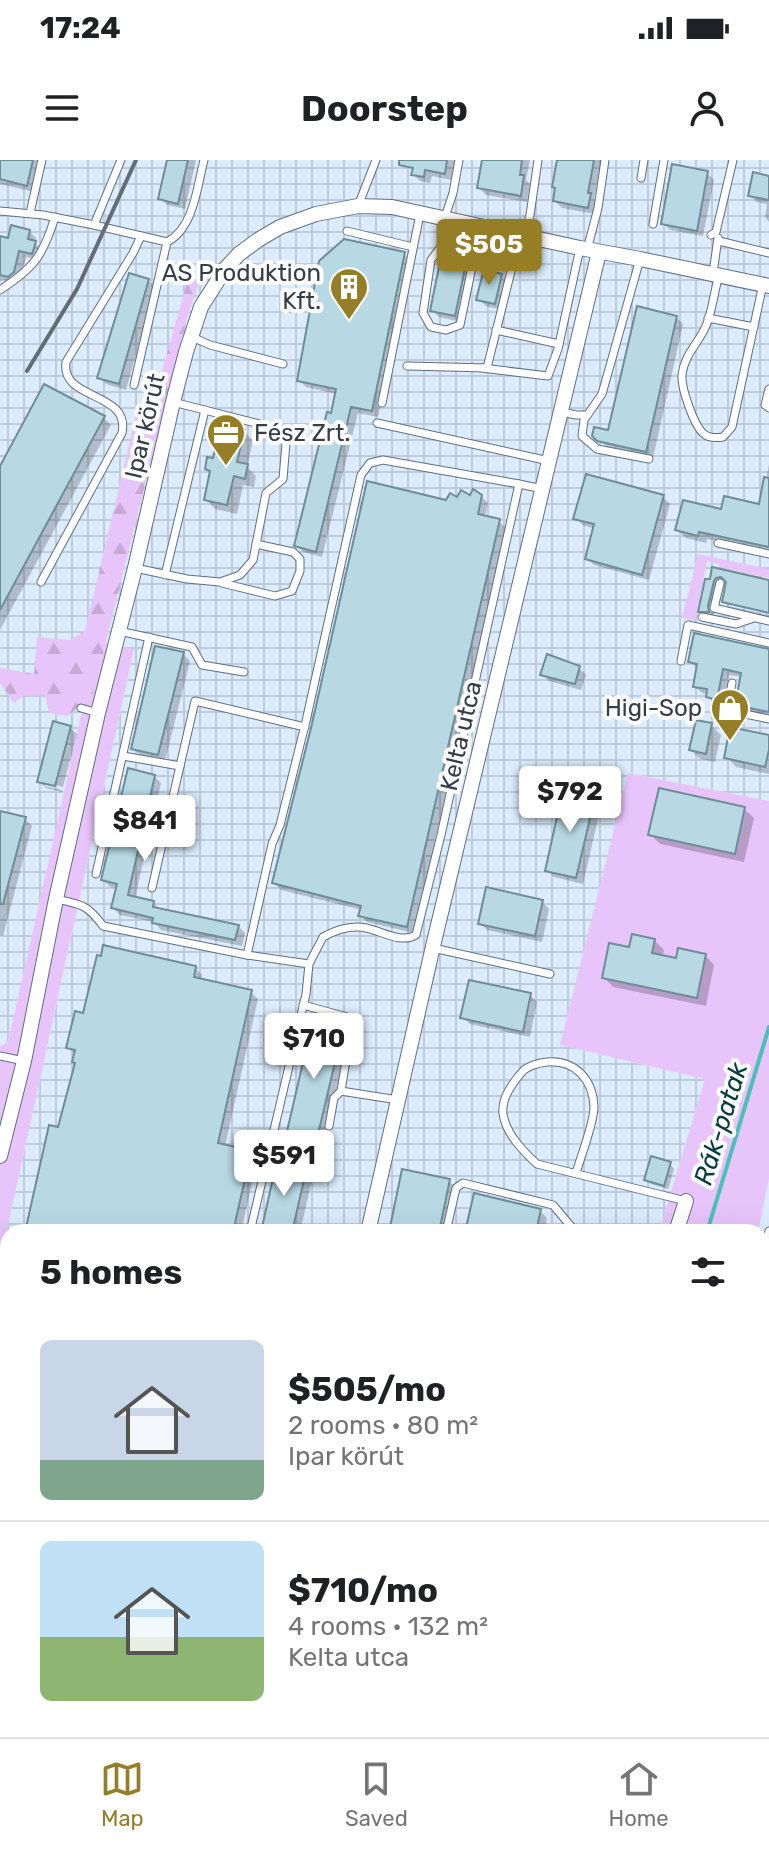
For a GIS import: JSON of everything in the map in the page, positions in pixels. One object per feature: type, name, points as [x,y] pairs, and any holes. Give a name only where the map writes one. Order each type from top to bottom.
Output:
[{"type":"street","name":"Ipar körút","points":[[0,1156],[24,1061],[98,713],[173,402],[201,307],[225,269],[239,254],[280,227],[316,214],[358,206],[392,207],[766,285]]},
{"type":"street","name":"Kelta utca","points":[[370,1224],[561,412],[589,250]]},
{"type":"street","points":[[679,1224],[686,1201]]},
{"type":"lane","points":[[30,213],[42,160]]},
{"type":"lane","points":[[94,225],[121,160]]},
{"type":"lane","points":[[0,211],[55,217],[167,242],[176,238],[189,216],[204,160]]},
{"type":"lane","points":[[358,206],[376,160]]},
{"type":"lane","points":[[444,220],[459,160]]},
{"type":"lane","points":[[407,366],[487,368],[530,215],[538,160]]},
{"type":"lane","points":[[482,367],[548,376],[589,250],[605,160]]},
{"type":"lane","points":[[641,178],[644,160]]},
{"type":"lane","points":[[653,224],[664,160]]},
{"type":"lane","points":[[733,160],[716,236],[716,274],[706,328],[689,352],[682,377],[684,394],[705,435],[723,437],[732,427],[766,285]]},
{"type":"lane","points":[[382,403],[420,214]]},
{"type":"lane","points":[[0,290],[36,261],[48,240],[55,217]]},
{"type":"lane","points":[[463,252],[440,248],[431,260],[423,313],[431,327],[446,330],[460,325],[472,267],[463,252],[468,225]]},
{"type":"lane","points":[[347,231],[413,247]]},
{"type":"lane","points":[[41,582],[124,426],[116,408],[66,377],[66,362],[141,236]]},
{"type":"lane","points":[[716,236],[769,253]]},
{"type":"lane","points":[[134,385],[167,242]]},
{"type":"lane","points":[[640,259],[602,394],[584,420],[582,436],[597,449],[649,459]]},
{"type":"lane","points":[[708,318],[754,327]]},
{"type":"lane","points":[[496,330],[559,344]]},
{"type":"lane","points":[[190,336],[210,345],[283,364]]},
{"type":"lane","points":[[769,389],[765,405],[769,408]]},
{"type":"lane","points":[[173,402],[287,431],[283,479],[266,493],[253,560],[240,575],[220,582]]},
{"type":"lane","points":[[165,575],[205,410]]},
{"type":"lane","points":[[561,412],[587,415]]},
{"type":"lane","points":[[377,423],[549,461]]},
{"type":"lane","points":[[247,955],[272,844],[280,825],[305,727],[361,475],[370,463],[383,460],[543,489]]},
{"type":"lane","points":[[252,1224],[303,1005],[309,964],[323,937],[345,928],[364,927],[399,938],[410,939],[416,935],[519,484]]},
{"type":"lane","points":[[718,543],[769,554]]},
{"type":"lane","points":[[135,568],[187,579],[220,582],[275,596],[292,591],[300,571],[300,559],[293,552],[256,544]]},
{"type":"lane","points":[[720,583],[714,608],[769,621]]},
{"type":"lane","points":[[702,617],[736,624],[757,618]]},
{"type":"lane","points":[[681,661],[688,625],[769,643]]},
{"type":"lane","points":[[119,631],[192,647],[202,665],[244,672]]},
{"type":"lane","points":[[96,874],[149,637]]},
{"type":"lane","points":[[727,710],[732,683]]},
{"type":"lane","points":[[152,888],[195,701],[305,727]]},
{"type":"lane","points":[[81,708],[98,713]]},
{"type":"lane","points":[[716,708],[769,719]]},
{"type":"lane","points":[[123,756],[180,766]]},
{"type":"lane","points":[[56,899],[80,904],[92,911],[103,926],[309,964]]},
{"type":"lane","points":[[433,948],[550,974]]},
{"type":"lane","points":[[303,1005],[347,1017],[352,1025],[341,1091],[334,1098],[329,1126]]},
{"type":"lane","points":[[0,1056],[24,1061]]},
{"type":"lane","points":[[576,1173],[593,1113],[589,1083],[575,1067],[561,1062],[526,1068],[506,1095],[502,1112],[522,1150],[537,1164],[686,1201]]},
{"type":"lane","points":[[341,1091],[398,1100]]},
{"type":"lane","points":[[448,1224],[456,1188],[463,1183],[553,1205],[569,1224]]},
{"type":"shaded area","points":[[0,160],[769,160],[769,801],[628,773],[561,1045],[705,1079],[661,1224],[8,1224],[134,650],[99,641],[8,1042],[0,1046]]},
{"type":"shaded area","points":[[769,1179],[769,1224],[760,1224]]},
{"type":"green space","points":[[188,279],[200,280],[186,321],[92,697],[67,716],[49,713],[45,695],[22,696],[14,703],[0,683],[0,668],[34,674],[37,637],[70,640],[85,631],[136,415],[149,417]]},
{"type":"green space","points":[[698,554],[769,569],[769,578],[719,567],[719,564],[707,561],[695,621],[682,618]]},
{"type":"green space","points":[[98,641],[134,649],[8,1224],[0,1224],[0,1046],[8,1042]]},
{"type":"green space","points":[[628,773],[769,801],[769,1179],[760,1224],[661,1224],[705,1079],[560,1045]]},
{"type":"building","points":[[0,160],[33,160],[27,186],[0,179]]},
{"type":"building","points":[[167,160],[188,160],[178,204],[158,199]]},
{"type":"building","points":[[399,160],[447,160],[445,174],[425,170],[424,177],[411,175],[413,168],[399,165]]},
{"type":"building","points":[[482,160],[522,160],[520,175],[524,175],[521,196],[477,188]]},
{"type":"building","points":[[557,160],[594,160],[588,208],[553,201]]},
{"type":"building","points":[[672,164],[708,171],[697,231],[661,224]]},
{"type":"building","points":[[753,172],[769,176],[769,200],[748,196]]},
{"type":"building","points":[[11,225],[30,230],[28,239],[36,241],[32,254],[19,251],[14,272],[8,277],[0,275],[0,236],[8,238]]},
{"type":"building","name":"AS Produktion Kft.","points":[[344,239],[405,252],[372,411],[351,407],[316,552],[294,546],[327,412],[331,413],[336,389],[297,381],[319,261]]},
{"type":"building","points":[[440,262],[465,268],[455,316],[430,311]]},
{"type":"building","points":[[484,269],[502,274],[495,304],[476,300]]},
{"type":"building","points":[[129,273],[149,279],[119,384],[97,378]]},
{"type":"building","points":[[637,306],[677,316],[646,452],[597,441],[592,436],[594,427],[608,430]]},
{"type":"building","points":[[44,384],[105,416],[0,610],[0,466]]},
{"type":"building","name":"Fész Zrt.","points":[[221,424],[245,429],[237,462],[248,464],[245,479],[234,476],[227,505],[204,500],[210,471],[205,469],[207,457],[213,458]]},
{"type":"building","points":[[586,474],[664,495],[642,575],[585,559],[594,524],[573,519]]},
{"type":"building","points":[[764,477],[769,478],[769,547],[675,530],[683,500],[721,509],[724,496],[759,504]]},
{"type":"building","points":[[367,481],[446,500],[450,493],[457,497],[461,490],[470,495],[473,489],[482,495],[478,514],[500,519],[407,927],[358,916],[361,906],[272,883]]},
{"type":"building","points":[[712,567],[769,580],[769,613],[722,602],[726,582],[721,577],[714,581],[709,612],[698,612],[705,579],[710,579]]},
{"type":"building","points":[[694,633],[769,649],[769,712],[735,705],[741,673],[723,669],[717,700],[706,697],[707,689],[693,687],[697,664],[688,662]]},
{"type":"building","points":[[155,646],[184,652],[158,755],[131,749]]},
{"type":"building","points":[[547,654],[580,666],[575,684],[540,675]]},
{"type":"building","points":[[696,720],[712,723],[706,754],[689,750]]},
{"type":"building","points":[[53,721],[71,726],[55,786],[37,782]]},
{"type":"building","points":[[730,727],[769,735],[765,767],[724,758]]},
{"type":"building","points":[[128,768],[155,775],[128,895],[154,901],[153,907],[239,925],[235,940],[152,923],[153,918],[111,908],[117,884],[101,880]]},
{"type":"building","points":[[659,788],[745,807],[735,854],[648,835]]},
{"type":"building","points":[[563,790],[595,797],[576,878],[545,871]]},
{"type":"building","points":[[0,811],[26,817],[3,904],[0,904]]},
{"type":"building","points":[[486,887],[543,900],[535,936],[478,924]]},
{"type":"building","points":[[632,934],[655,939],[652,953],[676,958],[678,948],[706,954],[697,998],[602,978],[609,943],[629,947]]},
{"type":"building","points":[[103,945],[196,966],[194,977],[252,990],[218,1143],[249,1150],[235,1224],[27,1224],[49,1125],[58,1127],[75,1063],[72,1062],[75,1050],[66,1048],[75,1011],[83,1013],[97,955],[101,956]]},
{"type":"building","points":[[469,980],[531,993],[523,1032],[460,1018]]},
{"type":"building","points":[[314,1015],[344,1024],[315,1147],[285,1140]]},
{"type":"building","points":[[651,1156],[671,1162],[664,1186],[644,1180]]},
{"type":"building","points":[[277,1160],[307,1167],[294,1224],[263,1224]]},
{"type":"building","points":[[402,1169],[450,1179],[441,1224],[391,1224]]},
{"type":"building","points":[[474,1193],[541,1209],[538,1224],[467,1224]]},
{"type":"waterway","name":"Rák-patak","points":[[709,1224],[769,1027]]},
{"type":"railway","points":[[27,371],[77,289],[136,160]]},
{"type":"place","name":"AS Produktion Kft.","points":[[349,321]]},
{"type":"place","name":"Fész Zrt.","points":[[226,467]]},
{"type":"place","name":"Higi-Sop","points":[[730,742]]}]
